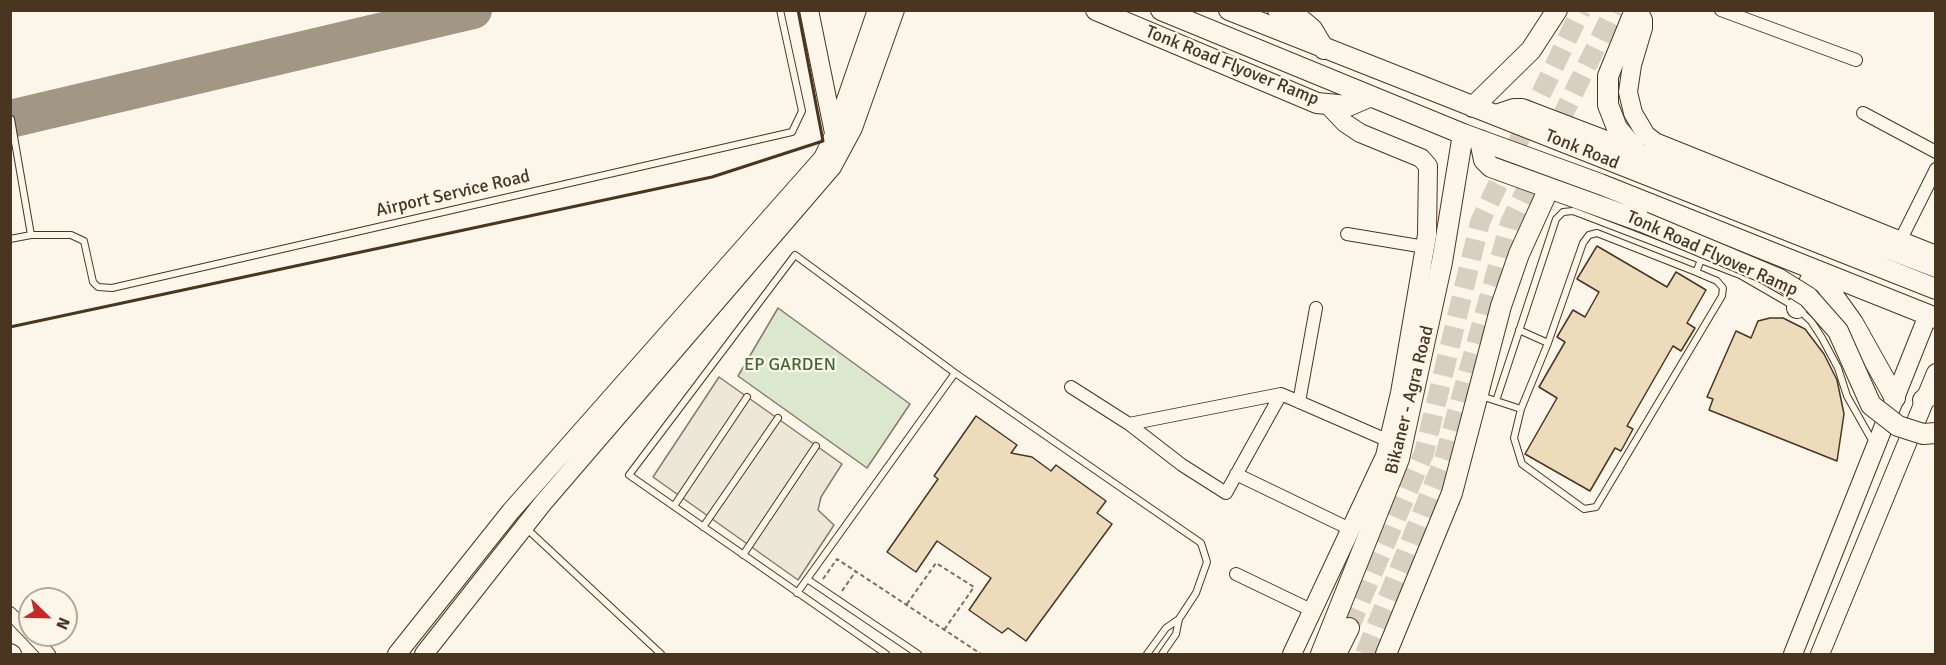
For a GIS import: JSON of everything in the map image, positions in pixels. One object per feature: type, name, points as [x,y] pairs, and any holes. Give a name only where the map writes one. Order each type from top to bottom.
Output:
[{"type":"main road","name":"Tonk Road Flyover Ramp","points":[[1096,10],[1295,94],[1328,105],[1348,106],[1369,97]]},
{"type":"main road","name":"Tonk Road","points":[[1161,10],[1369,97],[1600,184],[1932,316]]},
{"type":"main road","name":"Tonk Road","points":[[1229,10],[1935,289]]},
{"type":"main road","points":[[1278,10],[1300,19],[1316,34],[1324,49]]},
{"type":"main road","points":[[1473,107],[1531,50],[1557,10]]},
{"type":"main road","points":[[1637,10],[1608,76],[1608,105],[1617,128],[1631,147],[1646,158]]},
{"type":"main road","points":[[1496,115],[1514,109],[1522,110],[1935,267]]},
{"type":"main road","name":"Tonk Road Flyover Ramp","points":[[1471,137],[1491,167],[1643,222],[1779,279],[1808,297],[1838,331],[1871,405],[1898,426],[1923,434],[1935,433]]},
{"type":"main road","name":"Bikaner - Agra Road","points":[[1321,654],[1399,459],[1471,137]]},
{"type":"main road","points":[[1386,654],[1452,493],[1487,398],[1501,306],[1519,254],[1549,188]]},
{"type":"main road","points":[[1797,308],[1815,270],[1852,323],[1895,398]]},
{"type":"main road","points":[[1336,654],[1349,628]]},
{"type":"street","points":[[809,10],[834,135]]},
{"type":"street","points":[[397,654],[512,511],[822,158],[834,135],[877,10]]},
{"type":"street","points":[[424,654],[525,526],[832,167],[853,128],[894,10]]},
{"type":"street","points":[[1637,10],[1643,28],[1632,65],[1628,92],[1632,113],[1646,135],[1655,142],[1935,255]]},
{"type":"street","points":[[1721,10],[1856,60]]},
{"type":"street","points":[[1292,654],[1385,456],[1400,393],[1425,247],[1428,166],[1420,158],[1360,133],[1345,123],[1328,105]]},
{"type":"street","points":[[1863,113],[1935,152]]},
{"type":"street","points":[[1900,241],[1935,169]]},
{"type":"street","points":[[1347,234],[1425,247]]},
{"type":"street","points":[[1299,402],[1316,308]]},
{"type":"street","points":[[1793,654],[1895,398],[1932,316]]},
{"type":"street","points":[[1820,654],[1929,396],[1935,373]]},
{"type":"street","points":[[1071,387],[1129,424],[1182,465],[1226,493],[1281,394]]},
{"type":"street","points":[[1129,424],[1281,394],[1389,441]]},
{"type":"street","points":[[1236,474],[1350,529]]},
{"type":"street","points":[[1236,574],[1311,610]]},
{"type":"lane","name":"Airport Service Road","points":[[10,239],[31,235],[71,235],[84,241],[93,282],[98,286],[112,288],[792,132],[802,111],[780,10]]},
{"type":"lane","points":[[11,119],[31,235]]},
{"type":"lane","points":[[1521,409],[1487,398],[1519,330],[1556,219],[1563,212],[1573,211],[1740,275],[1797,308],[1811,321],[1822,338],[1838,368],[1851,404],[1876,446]]},
{"type":"lane","points":[[1597,233],[1662,258],[1717,281],[1723,288],[1722,296],[1596,507],[1584,509],[1522,464],[1514,438],[1521,409],[1588,235],[1597,233]]},
{"type":"lane","points":[[1662,258],[1666,247]]},
{"type":"lane","points":[[886,654],[629,475],[795,255],[955,373],[1201,543],[1207,562],[1196,593],[1179,619],[1176,634],[1162,654]]},
{"type":"lane","points":[[1696,272],[1701,260]]},
{"type":"lane","points":[[1519,330],[1548,343]]},
{"type":"lane","points":[[797,593],[955,373]]},
{"type":"lane","points":[[674,506],[747,397]]},
{"type":"lane","points":[[703,527],[778,418]]},
{"type":"lane","points":[[743,555],[816,446]]},
{"type":"lane","points":[[525,526],[661,654]]},
{"type":"lane","points":[[807,579],[918,654]]},
{"type":"lane","points":[[1147,654],[1166,628],[1179,619]]},
{"type":"path","points":[[818,586],[837,559],[981,654]]},
{"type":"path","points":[[906,605],[936,563],[974,587],[944,630]]},
{"type":"path","points":[[836,599],[855,571]]},
{"type":"green space","name":"EP GARDEN","points":[[778,308],[910,404],[867,468],[738,376]]},
{"type":"shaded area","points":[[719,377],[842,464],[821,497],[818,510],[834,525],[798,580],[653,477]]},
{"type":"building","points":[[1597,246],[1667,287],[1676,272],[1706,290],[1687,323],[1695,328],[1681,351],[1673,346],[1627,426],[1633,429],[1621,451],[1615,448],[1590,491],[1525,454],[1557,398],[1539,387],[1565,342],[1557,337],[1573,310],[1585,317],[1599,292],[1577,279]]},
{"type":"building","points":[[1783,318],[1805,329],[1824,354],[1837,380],[1844,414],[1837,461],[1709,410],[1713,399],[1707,397],[1736,331],[1751,338],[1758,321]]},
{"type":"building","points":[[976,416],[1017,445],[1011,453],[1032,457],[1051,471],[1056,465],[1106,501],[1097,513],[1112,524],[1026,641],[1008,628],[1002,633],[969,610],[991,578],[937,541],[916,572],[887,552],[938,479],[934,476]]},
{"type":"taxiway","points":[[10,119],[473,10]]},
{"type":"tunnel","points":[[1349,628],[1424,453],[1480,222],[1581,10]]},
{"type":"tunnel","points":[[1365,654],[1444,459],[1510,223],[1614,10]]},
{"type":"wall","points":[[10,327],[712,177],[823,141],[798,10]]}]
